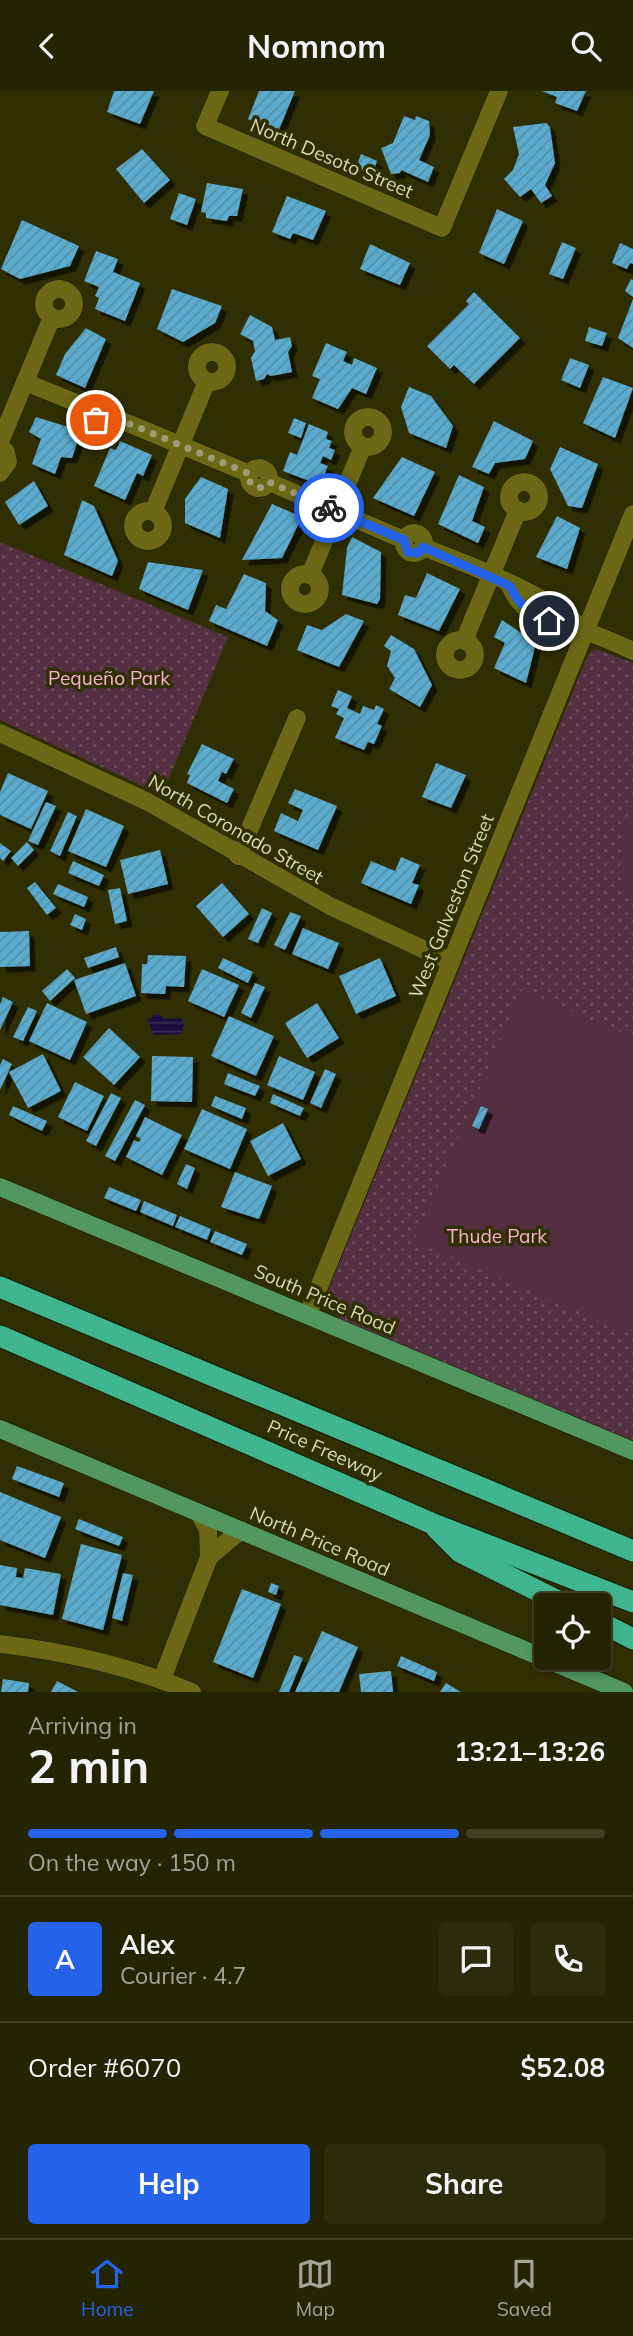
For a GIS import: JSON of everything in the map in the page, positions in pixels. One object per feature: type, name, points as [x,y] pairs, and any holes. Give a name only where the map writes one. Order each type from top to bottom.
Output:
[{"type":"highway","points":[[0,1281],[74,1318]]},
{"type":"highway","name":"Price Freeway","points":[[0,1287],[633,1551]]},
{"type":"highway","name":"Price Freeway","points":[[0,1337],[431,1523],[633,1602]]},
{"type":"highway","points":[[431,1523],[460,1552],[542,1593]]},
{"type":"highway","points":[[571,1525],[633,1542]]},
{"type":"highway","points":[[611,1628],[633,1639]]},
{"type":"main road","name":"South Price Road","points":[[0,1187],[633,1451]]},
{"type":"main road","name":"North Price Road","points":[[0,1429],[624,1692]]},
{"type":"street","name":"North Desoto Street","points":[[220,91],[205,126],[442,228],[499,91]]},
{"type":"street","points":[[0,473],[8,462],[6,452],[0,445],[52,317]]},
{"type":"street","points":[[153,512],[207,381]]},
{"type":"street","points":[[25,382],[93,410],[98,422],[108,422],[113,417],[250,474],[253,469],[263,468],[268,472],[269,482],[404,540],[404,547],[412,554],[419,553],[423,547],[510,586],[525,589],[540,609],[567,613],[585,631],[633,651]]},
{"type":"street","points":[[310,575],[363,446]]},
{"type":"street","points":[[464,641],[518,510]]},
{"type":"street","name":"West Galveston Street","points":[[307,1314],[633,514]]},
{"type":"street","points":[[238,856],[297,717]]},
{"type":"street","name":"North Coronado Street","points":[[0,733],[148,801],[238,856],[330,906],[451,962]]},
{"type":"street","points":[[162,1679],[209,1557],[208,1530],[199,1514]]},
{"type":"street","points":[[209,1557],[241,1530]]},
{"type":"street","points":[[0,1644],[68,1652],[162,1679],[192,1692]]},
{"type":"green space","name":"Pequeño Park","points":[[0,542],[228,637],[162,795],[0,720]]},
{"type":"green space","name":"Thude Park","points":[[596,649],[633,663],[633,1441],[340,1319],[329,1304],[328,1291],[588,655]]},
{"type":"green space","points":[[633,801],[633,902],[622,878],[620,853]]},
{"type":"green space","points":[[522,990],[633,1038],[633,1335],[414,1241]]},
{"type":"shaded area","points":[[159,1013],[164,1019],[181,1018],[184,1024],[181,1034],[154,1035],[147,1020]]},
{"type":"building","points":[[114,91],[154,91],[140,124],[107,112]]},
{"type":"building","points":[[259,91],[295,91],[278,132],[248,119]]},
{"type":"building","points":[[542,91],[586,91],[577,111],[555,103],[557,97]]},
{"type":"building","points":[[404,116],[415,120],[416,116],[429,121],[430,135],[419,160],[434,167],[428,182],[401,170],[400,173],[391,174],[381,148],[393,143]]},
{"type":"building","points":[[546,123],[550,127],[555,163],[545,185],[552,196],[541,203],[531,189],[520,197],[504,179],[513,170],[519,154],[513,127]]},
{"type":"building","points":[[142,149],[170,180],[144,203],[116,169]]},
{"type":"building","points":[[361,154],[377,161],[372,175],[356,168]]},
{"type":"building","points":[[207,183],[243,189],[237,216],[229,216],[227,221],[206,218],[206,213],[201,212]]},
{"type":"building","points":[[179,193],[196,199],[187,225],[170,219]]},
{"type":"building","points":[[287,196],[326,211],[313,240],[293,233],[290,239],[272,232]]},
{"type":"building","points":[[497,209],[523,221],[504,264],[479,253]]},
{"type":"building","points":[[22,220],[79,246],[70,266],[20,279],[1,269]]},
{"type":"building","points":[[562,242],[576,248],[563,279],[549,274]]},
{"type":"building","points":[[620,243],[633,249],[633,264],[630,263],[627,269],[612,263]]},
{"type":"building","points":[[370,244],[410,263],[400,285],[360,269]]},
{"type":"building","points":[[96,251],[118,259],[113,272],[140,283],[125,321],[95,309],[99,298],[95,296],[99,287],[84,281]]},
{"type":"building","points":[[631,279],[633,280],[633,297],[625,291]]},
{"type":"building","points":[[172,289],[222,306],[215,323],[183,342],[157,329]]},
{"type":"building","points":[[474,292],[520,338],[474,384],[454,365],[450,369],[427,346],[469,304],[466,301]]},
{"type":"building","points":[[633,299],[633,348],[618,338]]},
{"type":"building","points":[[250,315],[272,327],[275,340],[290,337],[292,346],[288,352],[292,372],[271,376],[267,374],[264,379],[256,381],[251,358],[255,351],[253,341],[240,334]]},
{"type":"building","points":[[589,327],[607,333],[602,346],[585,341]]},
{"type":"building","points":[[86,328],[106,339],[85,388],[56,375],[65,354]]},
{"type":"building","points":[[326,343],[347,352],[343,361],[352,365],[354,358],[377,368],[366,394],[352,388],[338,409],[312,398],[320,379],[312,376]]},
{"type":"building","points":[[570,358],[589,365],[580,388],[561,380]]},
{"type":"building","points":[[603,377],[633,388],[615,438],[583,423]]},
{"type":"building","points":[[409,387],[431,396],[453,426],[446,448],[409,433],[401,407]]},
{"type":"building","points":[[36,417],[81,431],[72,458],[61,457],[55,474],[32,464],[41,439],[29,432]]},
{"type":"building","points":[[294,418],[306,423],[301,438],[288,433]]},
{"type":"building","points":[[494,421],[533,441],[525,459],[495,463],[489,474],[472,467]]},
{"type":"building","points":[[309,424],[328,432],[326,439],[332,441],[329,448],[335,450],[331,460],[323,456],[320,463],[328,466],[320,485],[283,471],[290,452],[297,455]]},
{"type":"building","points":[[120,441],[152,455],[143,476],[137,473],[125,500],[94,486],[110,448],[116,450]]},
{"type":"building","points":[[560,447],[598,464],[582,508],[568,506],[550,469]]},
{"type":"building","points":[[402,457],[435,472],[414,516],[373,498]]},
{"type":"building","points":[[459,475],[484,487],[472,521],[485,527],[478,543],[438,524]]},
{"type":"building","points":[[201,477],[228,489],[220,538],[185,523],[185,499]]},
{"type":"building","points":[[34,481],[48,506],[19,525],[5,502]]},
{"type":"building","points":[[82,500],[94,506],[118,561],[112,576],[64,555]]},
{"type":"building","points":[[272,504],[302,517],[282,558],[242,560]]},
{"type":"building","points":[[557,516],[580,528],[567,569],[536,557]]},
{"type":"building","points":[[352,537],[381,552],[380,599],[377,604],[342,595],[347,548]]},
{"type":"building","points":[[148,562],[203,570],[188,610],[139,589]]},
{"type":"building","points":[[427,573],[460,589],[439,631],[398,615],[405,595],[416,598]]},
{"type":"building","points":[[244,574],[266,583],[265,611],[278,620],[267,646],[209,621],[216,605],[226,609]]},
{"type":"building","points":[[346,614],[364,621],[339,667],[297,650],[307,625],[322,630]]},
{"type":"building","points":[[502,620],[536,643],[526,683],[494,668],[505,643],[494,637]]},
{"type":"building","points":[[391,635],[414,649],[432,685],[420,707],[389,689],[395,678],[387,666],[391,651],[384,646]]},
{"type":"building","points":[[338,690],[352,696],[347,708],[360,714],[363,706],[374,710],[376,705],[384,709],[377,724],[382,726],[374,744],[368,742],[364,750],[335,738],[344,718],[336,714],[339,709],[331,706]]},
{"type":"building","points":[[202,744],[234,759],[226,774],[222,772],[218,781],[234,789],[227,803],[187,783],[190,775],[187,774]]},
{"type":"building","points":[[436,763],[466,775],[451,808],[422,797]]},
{"type":"building","points":[[8,773],[48,791],[31,829],[0,815],[0,792]]},
{"type":"building","points":[[295,789],[337,806],[318,850],[274,831],[281,813],[298,821],[303,810],[288,803]]},
{"type":"building","points":[[46,802],[56,806],[38,845],[28,841]]},
{"type":"building","points":[[86,809],[124,826],[106,867],[68,851]]},
{"type":"building","points":[[68,812],[77,816],[60,856],[50,851]]},
{"type":"building","points":[[27,842],[34,850],[18,866],[11,858]]},
{"type":"building","points":[[0,843],[11,851],[3,861],[0,858]]},
{"type":"building","points":[[160,850],[168,884],[128,894],[120,860]]},
{"type":"building","points":[[401,857],[420,865],[412,883],[419,885],[411,904],[361,883],[371,861],[395,871]]},
{"type":"building","points":[[73,861],[104,875],[99,886],[68,873]]},
{"type":"building","points":[[35,882],[56,908],[47,915],[27,888]]},
{"type":"building","points":[[222,883],[249,914],[223,937],[196,906]]},
{"type":"building","points":[[58,884],[88,897],[84,907],[53,894]]},
{"type":"building","points":[[120,888],[127,921],[115,924],[108,890]]},
{"type":"building","points":[[262,908],[272,913],[258,943],[248,939]]},
{"type":"building","points":[[290,912],[301,916],[285,950],[274,945]]},
{"type":"building","points":[[75,914],[86,919],[82,930],[70,925]]},
{"type":"building","points":[[303,928],[339,943],[328,969],[292,954]]},
{"type":"building","points":[[29,931],[30,966],[0,967],[0,932]]},
{"type":"building","points":[[116,947],[119,957],[88,968],[84,958]]},
{"type":"building","points":[[148,955],[186,956],[184,987],[166,986],[165,994],[141,993],[142,964],[147,964]]},
{"type":"building","points":[[223,958],[253,972],[248,983],[218,968]]},
{"type":"building","points":[[380,958],[396,996],[356,1014],[339,976]]},
{"type":"building","points":[[125,963],[136,996],[86,1014],[74,980]]},
{"type":"building","points":[[67,969],[75,978],[50,1001],[42,991]]},
{"type":"building","points":[[202,969],[239,985],[224,1017],[188,1001]]},
{"type":"building","points":[[255,983],[265,987],[251,1018],[241,1013]]},
{"type":"building","points":[[3,997],[13,1002],[0,1030],[0,1004]]},
{"type":"building","points":[[47,1003],[87,1022],[70,1060],[29,1041]]},
{"type":"building","points":[[317,1003],[339,1038],[307,1058],[285,1023]]},
{"type":"building","points":[[28,1007],[37,1011],[23,1041],[13,1037]]},
{"type":"building","points":[[229,1016],[274,1036],[256,1076],[211,1056]]},
{"type":"building","points":[[109,1028],[140,1057],[114,1085],[83,1057]]},
{"type":"building","points":[[43,1054],[61,1091],[28,1108],[9,1072]]},
{"type":"building","points":[[152,1056],[193,1057],[192,1102],[151,1101]]},
{"type":"building","points":[[279,1056],[315,1072],[303,1100],[267,1085]]},
{"type":"building","points":[[3,1059],[12,1064],[0,1090],[0,1065]]},
{"type":"building","points":[[325,1069],[336,1074],[321,1108],[310,1103]]},
{"type":"building","points":[[228,1073],[260,1086],[255,1096],[224,1084]]},
{"type":"building","points":[[75,1082],[104,1096],[87,1131],[58,1117]]},
{"type":"building","points":[[111,1093],[121,1098],[96,1146],[86,1141]]},
{"type":"building","points":[[273,1094],[304,1108],[300,1116],[270,1103]]},
{"type":"building","points":[[215,1096],[246,1108],[242,1119],[211,1106]]},
{"type":"building","points":[[135,1100],[145,1105],[115,1161],[105,1156]]},
{"type":"building","points":[[13,1106],[47,1121],[42,1131],[9,1115]]},
{"type":"building","points":[[481,1106],[488,1109],[479,1129],[472,1126]]},
{"type":"building","points":[[202,1109],[247,1129],[230,1169],[184,1149]]},
{"type":"building","points":[[145,1117],[182,1135],[162,1175],[126,1157],[134,1140],[139,1142],[141,1139],[136,1136]]},
{"type":"building","points":[[283,1123],[301,1159],[268,1176],[250,1141]]},
{"type":"building","points":[[186,1164],[195,1168],[187,1189],[177,1184]]},
{"type":"building","points":[[235,1172],[272,1186],[259,1219],[221,1207]]},
{"type":"building","points":[[109,1187],[141,1200],[136,1211],[104,1198]]},
{"type":"building","points":[[144,1201],[177,1215],[173,1226],[140,1212]]},
{"type":"building","points":[[180,1216],[211,1229],[207,1240],[175,1227]]},
{"type":"building","points":[[215,1231],[247,1244],[242,1255],[210,1242]]},
{"type":"building","points":[[17,1466],[64,1483],[59,1497],[12,1479]]},
{"type":"building","points":[[0,1492],[61,1517],[45,1558],[0,1540]]},
{"type":"building","points":[[79,1519],[123,1537],[119,1546],[75,1529]]},
{"type":"building","points":[[81,1544],[122,1555],[103,1630],[62,1619]]},
{"type":"building","points":[[0,1565],[17,1568],[16,1577],[23,1578],[25,1568],[61,1574],[53,1615],[0,1605]]},
{"type":"building","points":[[123,1573],[133,1575],[122,1621],[112,1618]]},
{"type":"building","points":[[271,1583],[279,1586],[276,1595],[268,1592]]},
{"type":"building","points":[[242,1589],[281,1604],[253,1678],[213,1662]]},
{"type":"building","points":[[322,1631],[358,1647],[339,1692],[295,1692]]},
{"type":"building","points":[[294,1655],[303,1658],[289,1692],[279,1692]]},
{"type":"building","points":[[401,1656],[437,1672],[434,1681],[397,1666]]},
{"type":"building","points":[[391,1671],[393,1692],[361,1692],[359,1674]]},
{"type":"building","points":[[3,1679],[29,1683],[28,1692],[1,1692]]},
{"type":"building","points":[[57,1681],[78,1692],[51,1692]]},
{"type":"building","points":[[446,1683],[461,1692],[440,1692]]},
{"type":"way so far","points":[[96,420],[105,423],[113,417],[250,474],[249,481],[254,487],[261,488],[269,482],[329,508]]},
{"type":"route","points":[[329,508],[404,540],[404,547],[412,554],[419,553],[423,547],[465,563],[510,586],[516,600],[536,616],[549,621]]}]
